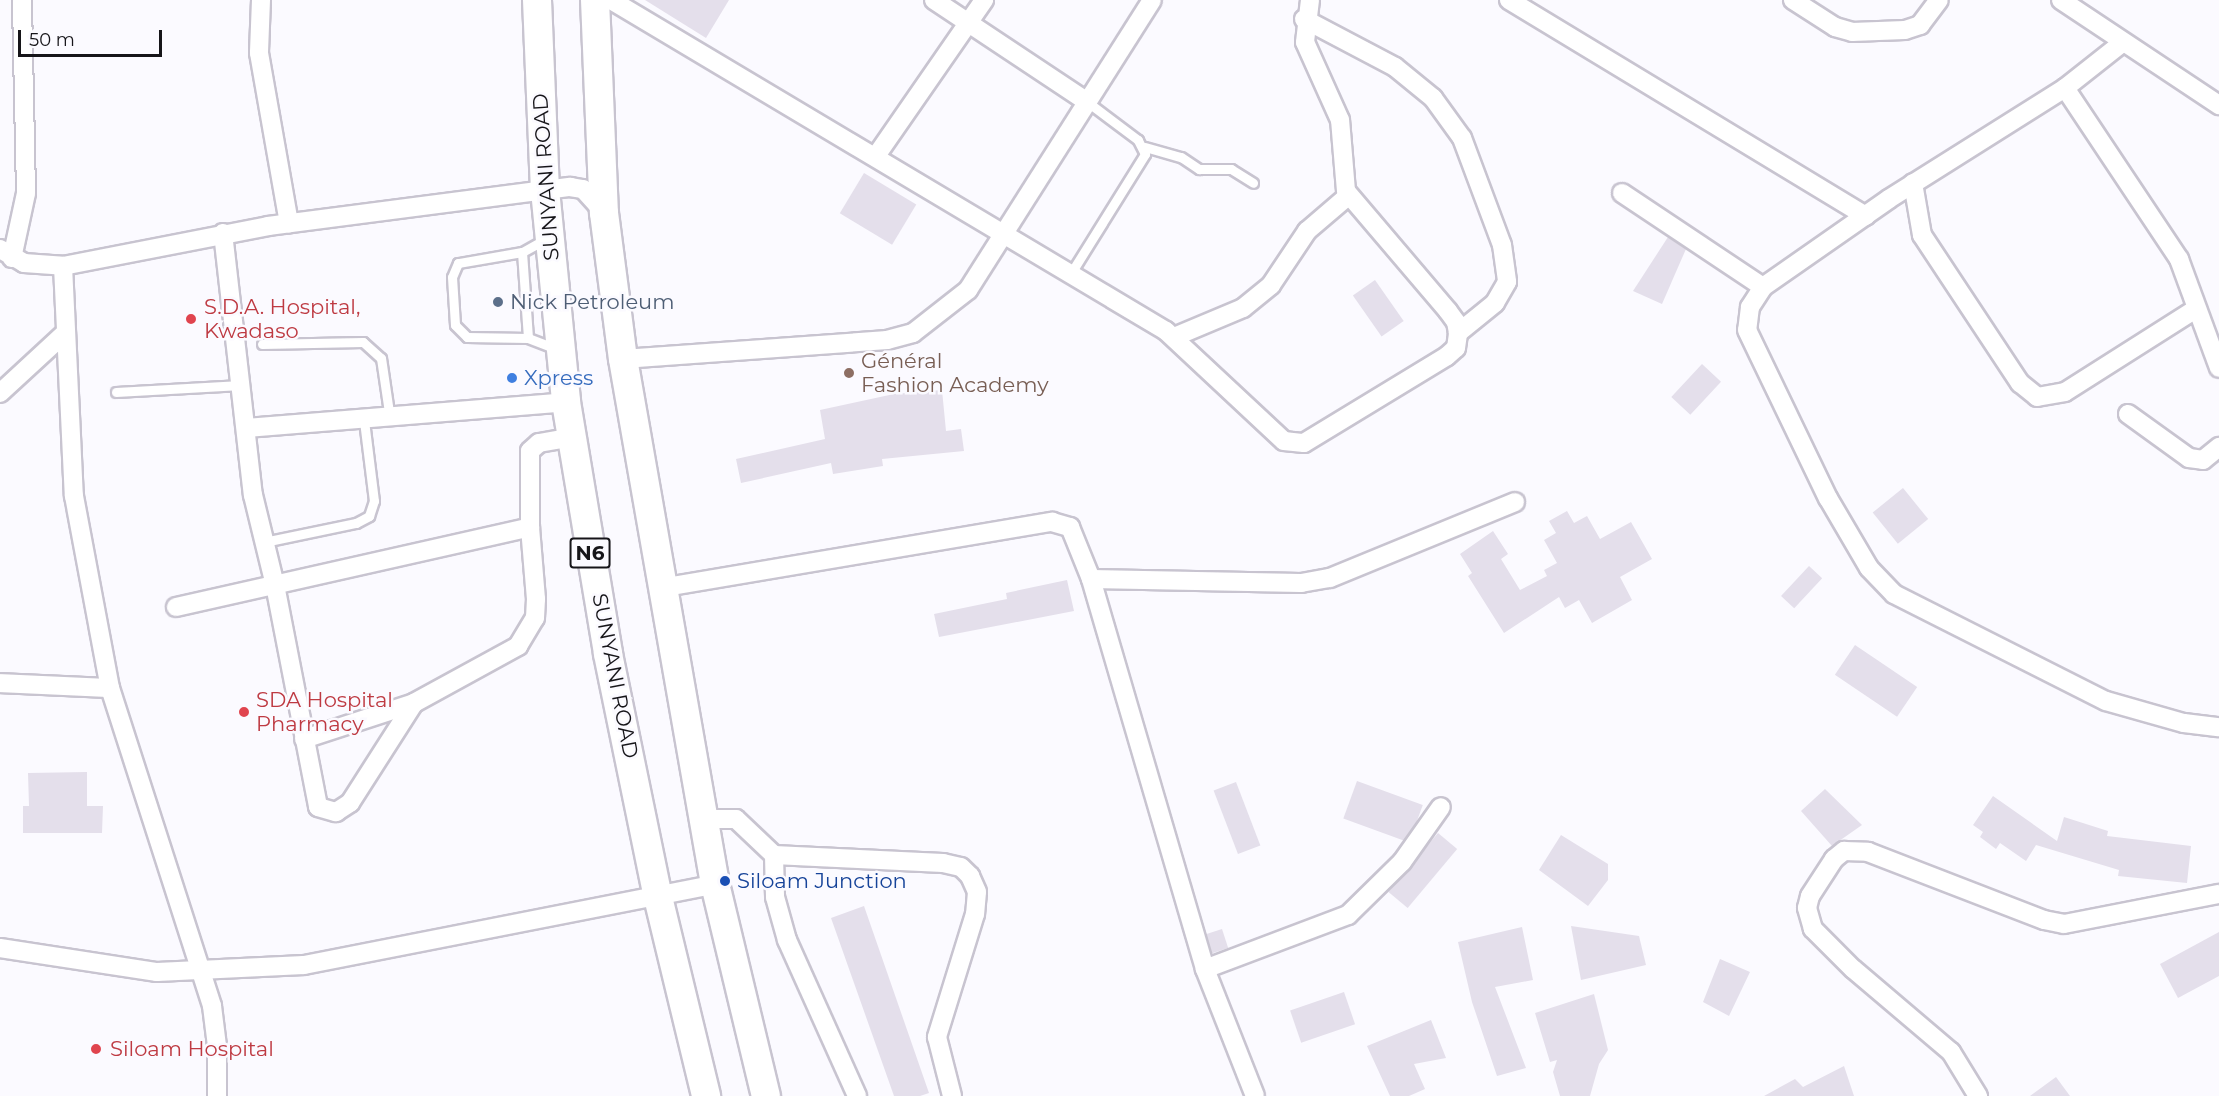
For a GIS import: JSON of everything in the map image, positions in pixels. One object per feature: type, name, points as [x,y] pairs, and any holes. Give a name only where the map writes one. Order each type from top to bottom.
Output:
[{"type":"main road","name":"SUNYANI ROAD","points":[[537,0],[545,190],[566,402],[608,654],[658,897],[706,1096]]},
{"type":"main road","points":[[594,0],[604,213],[623,359],[660,588],[715,884],[766,1096]]},
{"type":"street","points":[[22,0],[26,193],[6,254],[63,266],[223,233],[545,190],[583,189],[604,213]]},
{"type":"street","points":[[261,0],[259,53],[288,223]]},
{"type":"street","points":[[612,0],[1004,232],[1174,337],[1284,441],[1304,443],[1447,356],[1456,348],[1458,333],[1456,322],[1448,311],[1348,196],[1340,120],[1305,42],[1304,19],[1310,0]]},
{"type":"street","points":[[934,0],[1086,101]]},
{"type":"street","points":[[876,156],[984,0]]},
{"type":"street","points":[[623,359],[903,338],[954,304],[968,290],[1152,0]]},
{"type":"street","points":[[1509,0],[1866,216]]},
{"type":"street","points":[[1793,0],[1835,27],[1852,32],[1905,30],[1920,25],[1939,0]]},
{"type":"street","points":[[2061,0],[2122,43],[2219,105]]},
{"type":"street","points":[[1304,19],[1395,67],[1433,98],[1462,138],[1502,245],[1507,282],[1495,303],[1458,333]]},
{"type":"street","points":[[2122,43],[2065,88],[1913,183],[1763,287],[1750,307],[1747,330],[1763,369],[1827,498],[1869,568],[1894,594],[2106,701],[2184,723],[2219,727]]},
{"type":"street","points":[[2065,88],[2169,243],[2186,277],[2194,310],[2219,368]]},
{"type":"street","points":[[1913,183],[1922,235],[2019,383],[2037,397],[2066,392],[2194,310]]},
{"type":"street","points":[[1622,193],[1763,287]]},
{"type":"street","points":[[1174,337],[1243,308],[1270,285],[1307,231],[1348,196]]},
{"type":"street","points":[[223,233],[253,495],[275,585],[318,807],[326,812],[344,810],[414,704]]},
{"type":"street","points":[[63,266],[71,478],[110,688],[176,902],[204,972],[217,1046],[217,1096]]},
{"type":"street","points":[[0,393],[65,333]]},
{"type":"street","points":[[246,428],[390,419],[566,402]]},
{"type":"street","points":[[2128,414],[2189,458],[2203,460],[2219,447]]},
{"type":"street","points":[[304,739],[414,704],[518,646],[528,634],[535,618],[536,599],[530,527],[530,451],[538,443],[572,437]]},
{"type":"street","points":[[1091,579],[1301,583],[1330,578],[1515,502]]},
{"type":"street","points":[[660,588],[1052,522],[1070,527],[1075,532],[1091,579],[1205,969],[1255,1096]]},
{"type":"street","points":[[176,607],[530,527]]},
{"type":"street","points":[[2,678],[110,688]]},
{"type":"street","points":[[1205,969],[1335,923],[1348,915],[1402,862],[1441,807]]},
{"type":"street","points":[[703,819],[736,819],[774,855],[943,863],[961,867],[970,876],[977,892],[975,914],[937,1037],[952,1096]]},
{"type":"street","points":[[1977,1096],[1951,1052],[1852,969],[1813,928],[1807,908],[1810,896],[1834,859],[1844,851],[1868,852],[2044,920],[2064,924],[2219,894]]},
{"type":"street","points":[[774,855],[775,897],[787,940],[857,1096]]},
{"type":"street","points":[[0,948],[157,972],[204,972],[331,961],[715,884]]},
{"type":"lane","points":[[1086,101],[1145,147],[1180,157],[1199,169],[1231,169],[1253,183]]},
{"type":"lane","points":[[1071,273],[1142,162],[1145,147]]},
{"type":"lane","points":[[549,233],[542,243],[522,252],[458,263],[452,277],[454,325],[459,333],[474,339],[528,338],[561,352]]},
{"type":"lane","points":[[522,252],[528,338]]},
{"type":"lane","points":[[262,344],[363,342],[381,358],[390,419]]},
{"type":"lane","points":[[116,392],[241,385]]},
{"type":"lane","points":[[264,542],[356,523],[369,516],[374,501],[364,421]]},
{"type":"building","points":[[645,0],[729,0],[706,38]]},
{"type":"building","points":[[864,173],[916,204],[892,245],[840,213]]},
{"type":"building","points":[[1668,237],[1686,249],[1662,304],[1633,291]]},
{"type":"building","points":[[1375,280],[1404,321],[1382,336],[1353,295]]},
{"type":"building","points":[[1702,364],[1721,382],[1690,415],[1671,397]]},
{"type":"building","points":[[942,390],[946,431],[961,429],[964,451],[882,459],[883,466],[833,474],[831,463],[741,483],[736,459],[825,439],[820,410],[894,394]]},
{"type":"building","points":[[1903,488],[1928,519],[1898,544],[1873,513]]},
{"type":"building","points":[[1567,511],[1574,523],[1587,516],[1600,539],[1631,522],[1652,559],[1620,577],[1632,600],[1592,623],[1579,600],[1565,608],[1559,597],[1504,633],[1468,576],[1472,573],[1460,554],[1493,531],[1508,554],[1501,559],[1520,590],[1547,576],[1544,570],[1557,563],[1544,540],[1556,533],[1549,521]]},
{"type":"building","points":[[1809,566],[1822,578],[1794,608],[1781,596]]},
{"type":"building","points":[[1067,580],[1074,611],[939,637],[934,614],[1007,599],[1006,593]]},
{"type":"building","points":[[1855,645],[1917,687],[1897,717],[1835,675]]},
{"type":"building","points":[[87,772],[87,806],[103,806],[102,833],[23,833],[23,806],[29,806],[28,773]]},
{"type":"building","points":[[1357,781],[1423,805],[1409,843],[1343,819]]},
{"type":"building","points":[[1236,782],[1260,845],[1238,854],[1214,791]]},
{"type":"building","points":[[1825,789],[1862,825],[1832,846],[1801,811]]},
{"type":"building","points":[[1993,796],[2057,841],[2064,817],[2108,831],[2107,836],[2191,846],[2187,883],[2118,876],[2119,870],[2036,845],[2026,861],[2000,843],[1996,849],[1980,837],[1983,832],[1973,825]]},
{"type":"building","points":[[1438,833],[1457,849],[1408,908],[1389,892]]},
{"type":"building","points":[[1561,835],[1608,864],[1608,880],[1588,906],[1539,870]]},
{"type":"building","points":[[864,906],[929,1093],[920,1096],[894,1096],[831,918]]},
{"type":"building","points":[[1571,926],[1639,936],[1646,965],[1581,980]]},
{"type":"building","points":[[1522,927],[1533,980],[1495,987],[1526,1068],[1497,1076],[1472,1002],[1458,942]]},
{"type":"building","points":[[1222,929],[1228,948],[1212,953],[1206,934]]},
{"type":"building","points":[[2219,932],[2219,976],[2178,998],[2160,964]]},
{"type":"building","points":[[1720,959],[1750,972],[1729,1016],[1703,1002]]},
{"type":"building","points":[[1344,992],[1355,1024],[1301,1043],[1290,1011]]},
{"type":"building","points":[[1594,994],[1608,1050],[1599,1064],[1590,1096],[1560,1096],[1553,1072],[1557,1060],[1550,1062],[1535,1013]]},
{"type":"building","points":[[1431,1020],[1446,1058],[1414,1064],[1425,1089],[1409,1096],[1390,1096],[1367,1046]]},
{"type":"building","points":[[1844,1066],[1854,1096],[1764,1096],[1795,1079],[1803,1087]]},
{"type":"building","points":[[2056,1077],[2070,1096],[2030,1096]]},
{"type":"place","name":"Nick Petroleum","points":[[498,302]]},
{"type":"place","name":"S.D.A. Hospital, Kwadaso","points":[[191,319]]},
{"type":"place","name":"Général Fashion Academy","points":[[849,373]]},
{"type":"place","name":"Xpress","points":[[512,378]]},
{"type":"place","name":"SDA Hospital Pharmacy","points":[[244,712]]},
{"type":"place","name":"Siloam Junction","points":[[725,881]]},
{"type":"place","name":"Siloam Hospital","points":[[96,1049]]}]
